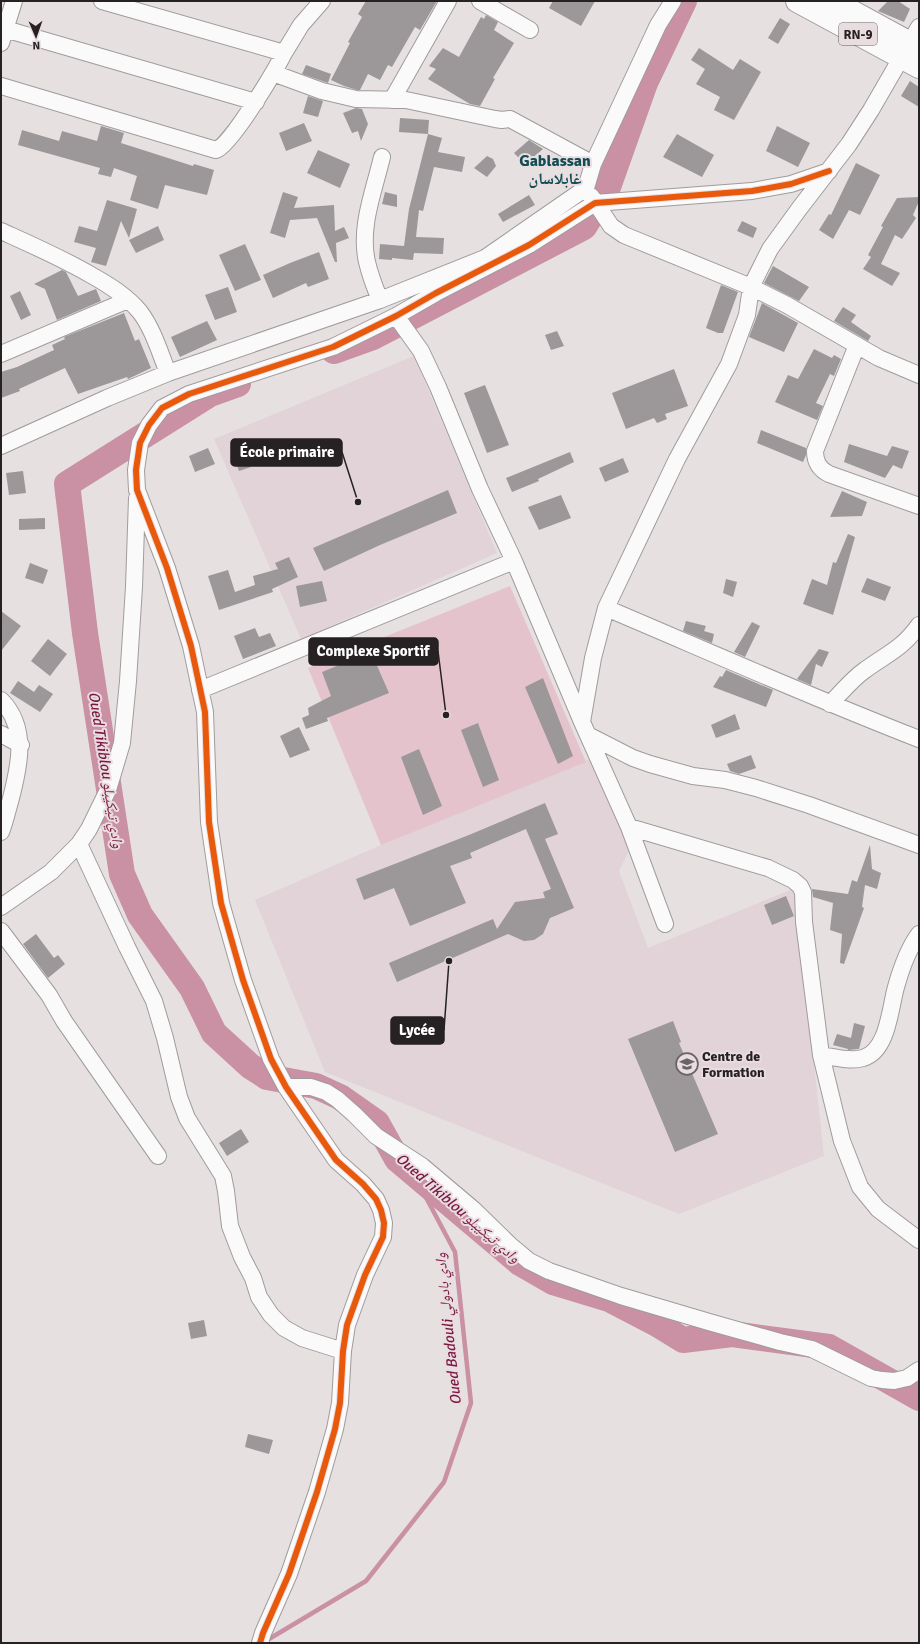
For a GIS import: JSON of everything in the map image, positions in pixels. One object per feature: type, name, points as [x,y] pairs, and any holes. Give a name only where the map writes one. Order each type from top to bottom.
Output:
[{"type":"main road","name":"RN-9","points":[[797,1],[914,49]]},
{"type":"main road","name":"RN-9","points":[[833,1],[914,49]]},
{"type":"street","points":[[14,1],[3,36],[256,102]]},
{"type":"street","points":[[102,1],[284,54]]},
{"type":"street","points":[[1,86],[216,150],[226,141],[256,102],[302,25],[322,1]]},
{"type":"street","points":[[392,100],[448,1]]},
{"type":"street","points":[[480,1],[530,30]]},
{"type":"street","points":[[1,446],[107,398],[168,373],[380,300],[485,258],[586,188],[593,164],[658,26],[673,1]]},
{"type":"street","points":[[585,729],[593,658],[606,608],[677,459],[729,364],[747,315],[751,287],[770,249],[830,170],[914,49]]},
{"type":"street","points":[[273,73],[322,91],[349,98],[421,103],[446,110],[495,119],[510,119],[593,164]]},
{"type":"street","points":[[380,300],[367,261],[365,242],[366,224],[382,158]]},
{"type":"street","points":[[1,907],[51,872],[79,844],[89,829],[108,790],[122,743],[128,681],[134,587],[137,490],[136,470],[140,443],[149,425],[162,408],[189,394],[333,347],[396,316],[436,293],[529,245],[595,203],[752,191],[791,184],[830,170]]},
{"type":"street","points":[[586,188],[611,226],[624,235],[751,287],[788,305],[879,358],[919,375]]},
{"type":"street","points":[[1,231],[65,260],[112,287],[128,300],[140,312],[148,325],[168,373]]},
{"type":"street","points":[[1,354],[128,300]]},
{"type":"street","points":[[396,316],[422,351],[480,488],[514,561],[585,729],[629,827],[665,924]]},
{"type":"street","points":[[857,346],[815,451],[817,464],[821,470],[829,474],[919,506]]},
{"type":"street","points":[[137,490],[166,568],[190,646],[205,712],[209,822],[222,903],[243,980],[271,1059],[286,1087],[336,1160],[363,1184],[376,1199],[381,1210],[384,1223],[383,1237],[365,1275],[347,1325],[343,1351],[340,1403],[335,1429],[318,1492],[289,1574],[260,1643]]},
{"type":"street","points":[[200,690],[514,561]]},
{"type":"street","points":[[606,608],[830,704],[919,739]]},
{"type":"street","points":[[830,704],[864,670],[900,646],[912,635],[919,624]]},
{"type":"street","points":[[1,700],[7,706],[16,721],[21,745],[17,776],[6,797],[1,832]]},
{"type":"street","points":[[585,729],[633,758],[650,764],[693,776],[725,780],[756,788],[809,805],[919,845]]},
{"type":"street","points":[[1,734],[21,745]]},
{"type":"street","points":[[629,827],[768,868],[793,880],[800,886],[803,892],[804,922],[821,1055],[842,1142],[860,1187],[878,1210],[919,1240]]},
{"type":"street","points":[[79,844],[126,947],[154,1001],[165,1038],[179,1097],[187,1118],[223,1176],[231,1230],[260,1297],[271,1315],[284,1328],[302,1338],[343,1351]]},
{"type":"street","points":[[1,931],[49,995],[64,1021],[158,1156]]},
{"type":"street","points":[[821,1055],[855,1060],[872,1054],[879,1047],[888,1020],[896,986],[909,952],[919,934]]},
{"type":"street","points":[[286,1087],[311,1087],[326,1092],[337,1099],[376,1136],[428,1170],[529,1261],[549,1271],[628,1299],[780,1342],[812,1348],[876,1379],[894,1380],[907,1378],[919,1370]]},
{"type":"shaded area","points":[[414,356],[497,553],[301,639],[214,439]]},
{"type":"shaded area","points":[[510,586],[586,762],[381,845],[308,668]]},
{"type":"shaded area","points":[[592,758],[631,847],[619,871],[648,948],[795,888],[824,1156],[679,1214],[325,1072],[255,900],[381,845]]},
{"type":"building","points":[[366,1],[437,1],[420,30],[415,27],[392,67],[388,65],[380,80],[368,74],[360,90],[357,90],[331,80],[350,43],[348,42],[362,17],[358,14]]},
{"type":"building","points":[[553,1],[595,1],[581,26],[549,8]]},
{"type":"building","points":[[888,1],[898,1],[910,9],[904,22],[878,11]]},
{"type":"building","points":[[486,15],[498,22],[494,30],[514,43],[493,78],[495,79],[480,106],[470,104],[428,79],[436,69],[429,66],[443,48],[459,57],[481,17],[484,19]]},
{"type":"building","points":[[780,18],[790,24],[778,44],[768,38]]},
{"type":"building","points":[[699,48],[733,70],[740,59],[761,72],[734,120],[714,110],[720,97],[696,84],[705,69],[691,60]]},
{"type":"building","points":[[306,65],[331,74],[328,83],[302,74]]},
{"type":"building","points":[[910,81],[919,87],[919,107],[901,96]]},
{"type":"building","points":[[308,96],[323,101],[318,117],[303,113]]},
{"type":"building","points":[[356,108],[362,109],[368,124],[361,141],[358,131],[352,133],[343,113]]},
{"type":"building","points":[[400,118],[429,120],[428,134],[399,132]]},
{"type":"building","points":[[304,123],[312,141],[286,151],[279,133]]},
{"type":"building","points":[[101,126],[124,133],[121,143],[193,166],[194,164],[214,170],[207,195],[165,185],[158,209],[130,200],[137,176],[114,168],[111,177],[98,174],[100,168],[18,145],[22,130],[59,141],[62,131],[97,141]]},
{"type":"building","points":[[777,126],[810,143],[798,167],[766,151]]},
{"type":"building","points":[[428,134],[442,138],[438,152],[465,157],[462,172],[434,167],[423,211],[419,210],[416,237],[444,238],[443,254],[414,253],[413,260],[392,258],[392,260],[379,259],[380,244],[404,246],[409,209]]},
{"type":"building","points":[[677,134],[714,155],[702,177],[663,157]]},
{"type":"building","points":[[529,140],[543,149],[525,164],[514,153]]},
{"type":"building","points":[[318,150],[350,164],[340,188],[307,173]]},
{"type":"building","points":[[487,156],[493,159],[496,166],[487,177],[474,168]]},
{"type":"building","points":[[856,163],[880,175],[860,215],[849,210],[833,239],[819,230],[829,214],[831,215]]},
{"type":"building","points":[[283,192],[298,197],[294,208],[334,205],[335,231],[344,227],[349,238],[336,243],[337,262],[335,262],[317,218],[290,220],[285,238],[270,233]]},
{"type":"building","points":[[385,192],[397,195],[397,207],[382,204]]},
{"type":"building","points":[[529,195],[535,205],[503,222],[498,214]]},
{"type":"building","points":[[919,197],[919,201],[913,215],[916,218],[902,239],[895,235],[881,264],[900,273],[892,286],[863,269],[871,257],[868,255],[883,227],[881,226],[897,198]]},
{"type":"building","points":[[107,200],[137,209],[129,238],[121,221],[106,266],[91,262],[96,248],[74,242],[79,226],[97,231]]},
{"type":"building","points":[[742,221],[757,228],[753,238],[737,231]]},
{"type":"building","points":[[158,226],[164,240],[136,253],[129,240]]},
{"type":"building","points":[[245,244],[261,280],[235,291],[219,255]]},
{"type":"building","points":[[319,252],[329,279],[308,287],[306,283],[273,298],[263,275]]},
{"type":"building","points":[[773,266],[809,287],[799,301],[764,283]]},
{"type":"building","points":[[62,270],[66,272],[78,296],[96,289],[101,301],[57,320],[45,289],[34,284]]},
{"type":"building","points":[[721,285],[738,292],[723,333],[718,333],[706,328]]},
{"type":"building","points":[[228,287],[237,312],[215,320],[205,295]]},
{"type":"building","points":[[20,291],[31,315],[21,320],[10,296]]},
{"type":"building","points":[[762,303],[798,323],[784,352],[749,337]]},
{"type":"building","points":[[843,307],[856,315],[851,322],[871,336],[868,341],[834,321]]},
{"type":"building","points":[[124,313],[135,341],[139,339],[151,368],[128,379],[127,377],[78,394],[65,368],[19,389],[20,391],[1,398],[1,372],[17,367],[54,350],[52,345],[65,339],[64,337]]},
{"type":"building","points":[[207,321],[217,340],[180,357],[171,337]]},
{"type":"building","points":[[557,331],[564,346],[551,350],[545,335]]},
{"type":"building","points":[[814,349],[832,358],[834,355],[841,359],[834,376],[830,374],[816,403],[823,406],[817,420],[775,402],[788,375],[798,379]]},
{"type":"building","points":[[674,369],[688,406],[665,414],[667,419],[657,423],[654,418],[626,429],[612,393]]},
{"type":"building","points":[[485,385],[509,445],[487,453],[464,393]]},
{"type":"building","points":[[761,430],[806,448],[806,455],[803,462],[757,443]]},
{"type":"building","points":[[849,444],[887,456],[892,446],[909,451],[902,469],[893,465],[885,478],[844,462]]},
{"type":"building","points":[[208,448],[215,464],[195,472],[189,456]]},
{"type":"building","points":[[245,451],[251,467],[239,471],[233,455]]},
{"type":"building","points":[[570,452],[574,462],[538,479],[539,481],[512,492],[506,478]]},
{"type":"building","points":[[623,458],[629,472],[605,482],[599,468]]},
{"type":"building","points":[[23,471],[26,493],[9,495],[6,473]]},
{"type":"building","points":[[448,490],[457,513],[380,545],[324,571],[313,548]]},
{"type":"building","points":[[842,491],[867,502],[862,516],[830,517]]},
{"type":"building","points":[[561,495],[571,518],[539,530],[528,507]]},
{"type":"building","points":[[45,518],[45,529],[19,530],[19,519]]},
{"type":"building","points":[[848,534],[855,537],[833,615],[803,604],[812,579],[827,585],[833,562],[836,563]]},
{"type":"building","points":[[289,557],[298,577],[272,589],[273,592],[219,610],[208,576],[228,570],[235,592],[255,585],[253,576],[278,569],[275,563]]},
{"type":"building","points":[[30,563],[48,570],[43,584],[25,578]]},
{"type":"building","points":[[867,578],[891,587],[885,601],[861,592]]},
{"type":"building","points":[[726,579],[737,582],[733,597],[723,593]]},
{"type":"building","points":[[322,581],[327,601],[300,607],[296,586]]},
{"type":"building","points":[[1,611],[21,626],[1,651]]},
{"type":"building","points":[[686,621],[706,626],[704,631],[714,634],[712,643],[683,631]]},
{"type":"building","points":[[752,622],[760,626],[745,657],[734,652]]},
{"type":"building","points":[[255,628],[259,637],[270,633],[276,646],[243,659],[234,636]]},
{"type":"building","points":[[48,639],[67,654],[50,676],[31,661]]},
{"type":"building","points":[[819,649],[829,652],[822,667],[816,664],[811,685],[797,679]]},
{"type":"building","points":[[371,652],[389,693],[327,718],[328,721],[306,729],[302,718],[309,715],[308,708],[331,696],[322,672]]},
{"type":"building","points":[[726,670],[773,690],[766,707],[713,687]]},
{"type":"building","points":[[543,678],[573,756],[558,764],[525,687]]},
{"type":"building","points":[[18,681],[34,692],[39,685],[53,694],[40,712],[10,693]]},
{"type":"building","points":[[735,714],[740,729],[716,738],[711,725]]},
{"type":"building","points":[[478,723],[499,780],[483,787],[461,730]]},
{"type":"building","points":[[299,727],[310,750],[290,758],[280,736]]},
{"type":"building","points":[[419,749],[442,806],[423,815],[401,757]]},
{"type":"building","points":[[751,755],[756,768],[739,774],[730,771],[727,764]]},
{"type":"building","points":[[545,803],[558,834],[545,839],[574,908],[550,918],[543,934],[534,940],[524,941],[508,934],[397,982],[389,963],[493,919],[497,929],[515,902],[545,898],[543,892],[551,889],[526,829],[470,853],[472,858],[450,866],[466,903],[410,926],[394,888],[364,900],[356,879],[469,835]]},
{"type":"building","points":[[870,845],[872,869],[881,873],[877,889],[865,885],[862,907],[864,908],[844,964],[840,963],[842,934],[830,930],[833,903],[813,897],[812,889],[848,894],[852,880],[857,882]]},
{"type":"building","points":[[786,896],[794,916],[772,925],[764,905]]},
{"type":"building","points":[[36,934],[54,958],[58,955],[65,964],[48,978],[23,944]]},
{"type":"building","points":[[673,1021],[681,1042],[679,1043],[718,1134],[675,1152],[628,1039]]},
{"type":"building","points":[[854,1023],[865,1026],[859,1049],[848,1050],[833,1045],[837,1034],[851,1038]]},
{"type":"building","points":[[241,1129],[249,1142],[227,1156],[219,1143]]},
{"type":"building","points":[[204,1320],[207,1336],[191,1339],[188,1323]]},
{"type":"building","points":[[248,1434],[273,1440],[269,1454],[245,1447]]},
{"type":"waterway","name":"Oued Tikiblou وادي تيكيبلو","points":[[334,351],[373,337],[584,227],[607,190],[645,83],[684,1]]},
{"type":"waterway","name":"Oued Tikiblou وادي تيكيبلو","points":[[238,384],[210,394],[67,484],[85,633],[122,874],[140,915],[192,988],[214,1033],[250,1066],[267,1077],[316,1086],[340,1097],[377,1123],[397,1159],[520,1263],[553,1282],[609,1299],[657,1324],[683,1340],[732,1334],[829,1347],[919,1398]]},
{"type":"waterway","name":"Oued Badouli وادي بادولي","points":[[264,1642],[366,1581],[444,1482],[471,1403],[455,1252],[412,1171]]},
{"type":"cycle path","points":[[260,1643],[289,1574],[317,1492],[335,1429],[340,1403],[343,1351],[347,1325],[365,1275],[383,1237],[384,1223],[381,1210],[376,1199],[363,1184],[336,1160],[286,1087],[271,1059],[243,980],[221,903],[209,822],[205,712],[191,646],[167,568],[137,490],[136,470],[140,443],[149,425],[162,408],[189,394],[333,347],[396,316],[436,293],[529,245],[595,203],[752,191],[791,184],[829,171]]},
{"type":"place","name":"École primaire","points":[[358,502]]},
{"type":"place","name":"Complexe Sportif","points":[[446,715]]},
{"type":"place","name":"Lycée","points":[[449,961]]},
{"type":"place","name":"Centre de Formation","points":[[687,1064]]},
{"type":"district","name":"Gablassan غابلاسان","points":[[555,169]]}]
